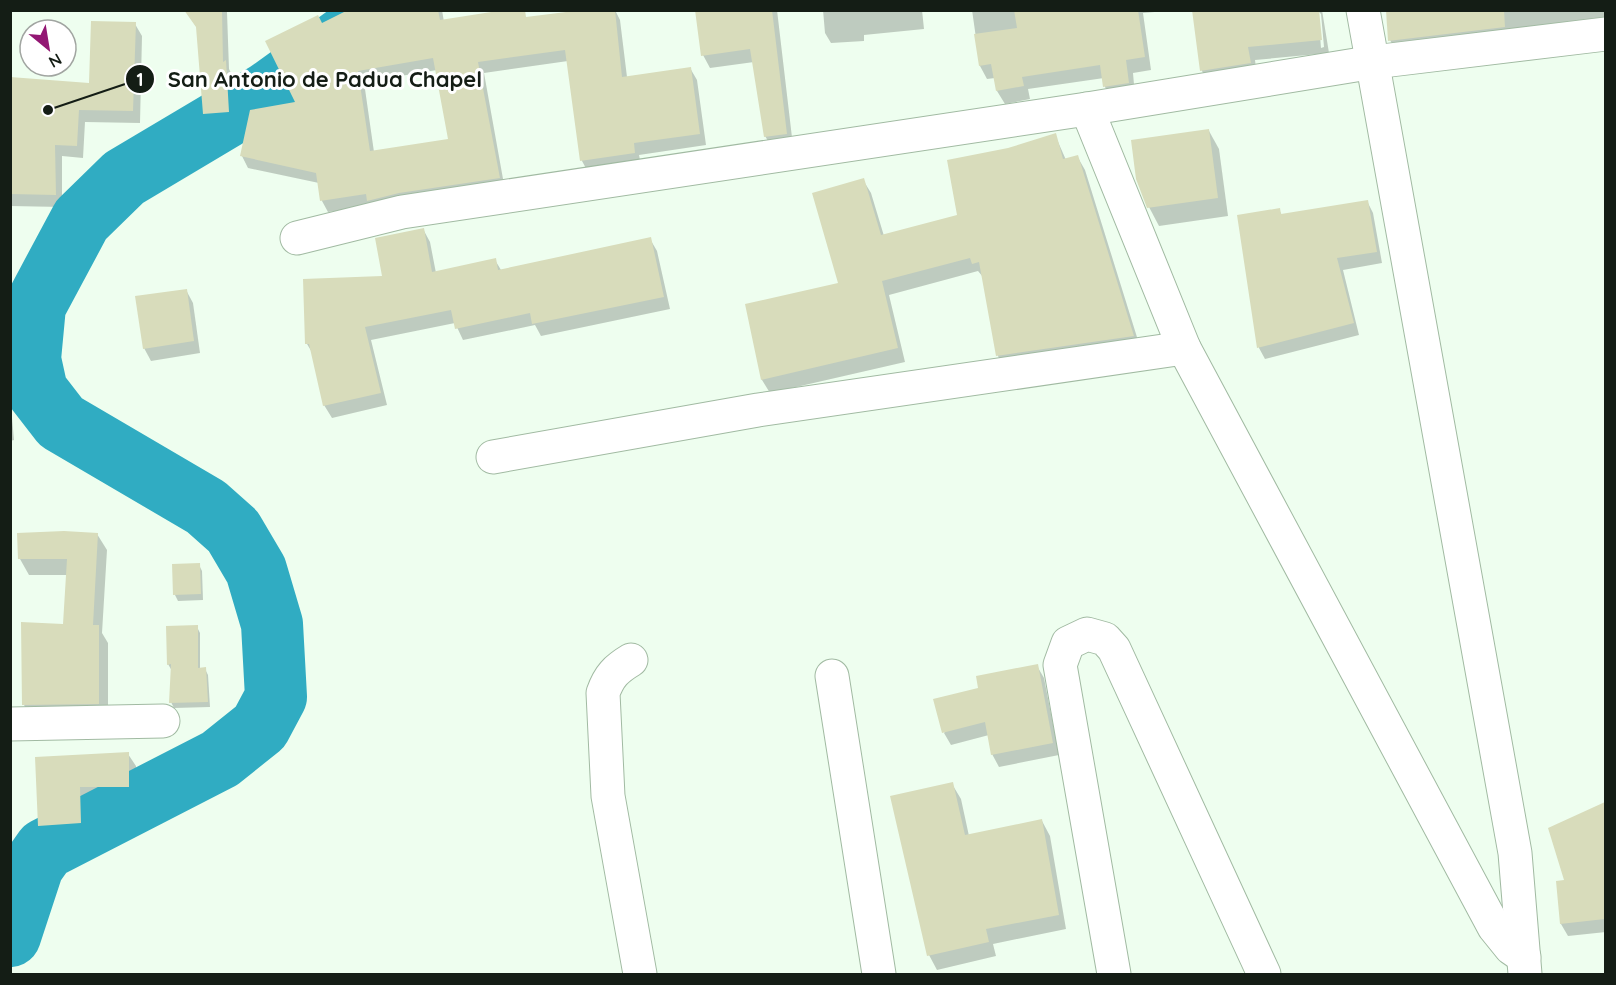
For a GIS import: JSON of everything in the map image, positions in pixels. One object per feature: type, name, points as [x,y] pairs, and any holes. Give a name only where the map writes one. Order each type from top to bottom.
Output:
[{"type":"street","points":[[1363,10],[1515,853],[1524,966]]},
{"type":"street","points":[[297,238],[402,212],[1087,109],[1374,62],[1605,34]]},
{"type":"street","points":[[1087,109],[1184,348],[1494,927],[1524,966]]},
{"type":"street","points":[[493,457],[758,410],[1184,348]]},
{"type":"street","points":[[1114,975],[1060,665],[1068,643],[1087,634],[1105,639],[1114,649],[1264,975]]},
{"type":"street","points":[[631,660],[616,669],[603,693],[608,796],[640,975]]},
{"type":"street","points":[[832,676],[879,975]]},
{"type":"street","points":[[10,724],[163,721]]},
{"type":"building","points":[[184,10],[222,10],[223,62],[226,60],[229,112],[203,114],[196,27]]},
{"type":"building","points":[[348,10],[438,10],[440,20],[504,10],[525,10],[526,17],[582,10],[615,10],[622,77],[691,67],[700,134],[634,143],[635,153],[580,161],[565,50],[478,62],[500,178],[399,193],[367,201],[366,194],[320,201],[316,173],[240,156],[250,110],[295,102],[265,41],[318,15],[322,23]],"holes":[[[433,58],[448,139],[370,151],[358,71]]]},
{"type":"building","points":[[695,10],[772,10],[787,134],[764,137],[750,49],[701,56]]},
{"type":"building","points":[[1014,10],[1138,10],[1145,57],[1126,60],[1129,83],[1103,87],[1100,65],[1022,77],[1024,86],[996,91],[991,64],[979,66],[974,34],[1017,28]]},
{"type":"building","points":[[1192,10],[1319,10],[1322,40],[1248,47],[1251,63],[1200,71]]},
{"type":"building","points":[[1386,10],[1504,10],[1505,27],[1388,41]]},
{"type":"building","points":[[91,21],[136,22],[133,111],[79,110],[77,146],[55,145],[56,195],[10,194],[10,77],[89,83]]},
{"type":"building","points":[[1209,129],[1218,198],[1147,208],[1136,179],[1131,140]]},
{"type":"building","points":[[1056,133],[1063,159],[1078,155],[1134,336],[996,356],[979,262],[972,264],[970,258],[882,281],[898,348],[761,380],[745,304],[838,283],[812,193],[864,178],[881,235],[957,215],[947,160],[1008,148]]},
{"type":"building","points":[[1368,200],[1377,252],[1337,258],[1354,323],[1257,348],[1237,215],[1280,208],[1281,214]]},
{"type":"building","points":[[424,228],[432,272],[496,258],[498,270],[651,237],[664,297],[532,324],[530,313],[455,329],[451,310],[365,327],[381,393],[323,406],[309,344],[305,344],[303,279],[382,276],[375,238]]},
{"type":"building","points":[[187,289],[194,341],[143,349],[135,296]]},
{"type":"building","points":[[64,531],[98,533],[93,625],[99,625],[99,704],[22,705],[21,622],[63,624],[67,559],[18,559],[17,533]]},
{"type":"building","points":[[200,563],[201,594],[173,595],[172,564]]},
{"type":"building","points":[[198,625],[198,668],[206,667],[208,702],[169,703],[171,664],[167,665],[166,626]]},
{"type":"building","points":[[1038,664],[1053,743],[991,755],[985,722],[942,733],[933,699],[978,688],[976,676]]},
{"type":"building","points":[[129,752],[129,787],[80,787],[81,823],[38,826],[35,757]]},
{"type":"building","points":[[953,782],[965,835],[1042,819],[1059,915],[986,929],[989,942],[927,956],[890,796]]},
{"type":"building","points":[[1605,802],[1605,919],[1560,924],[1556,881],[1564,880],[1548,828]]},
{"type":"waterway","points":[[10,936],[33,866],[45,849],[220,759],[260,727],[276,697],[272,624],[256,570],[233,531],[206,507],[61,422],[37,391],[30,359],[35,306],[81,220],[124,178],[267,93],[353,31]]},
{"type":"place","name":"San Antonio de Padua Chapel","points":[[48,110]]}]
